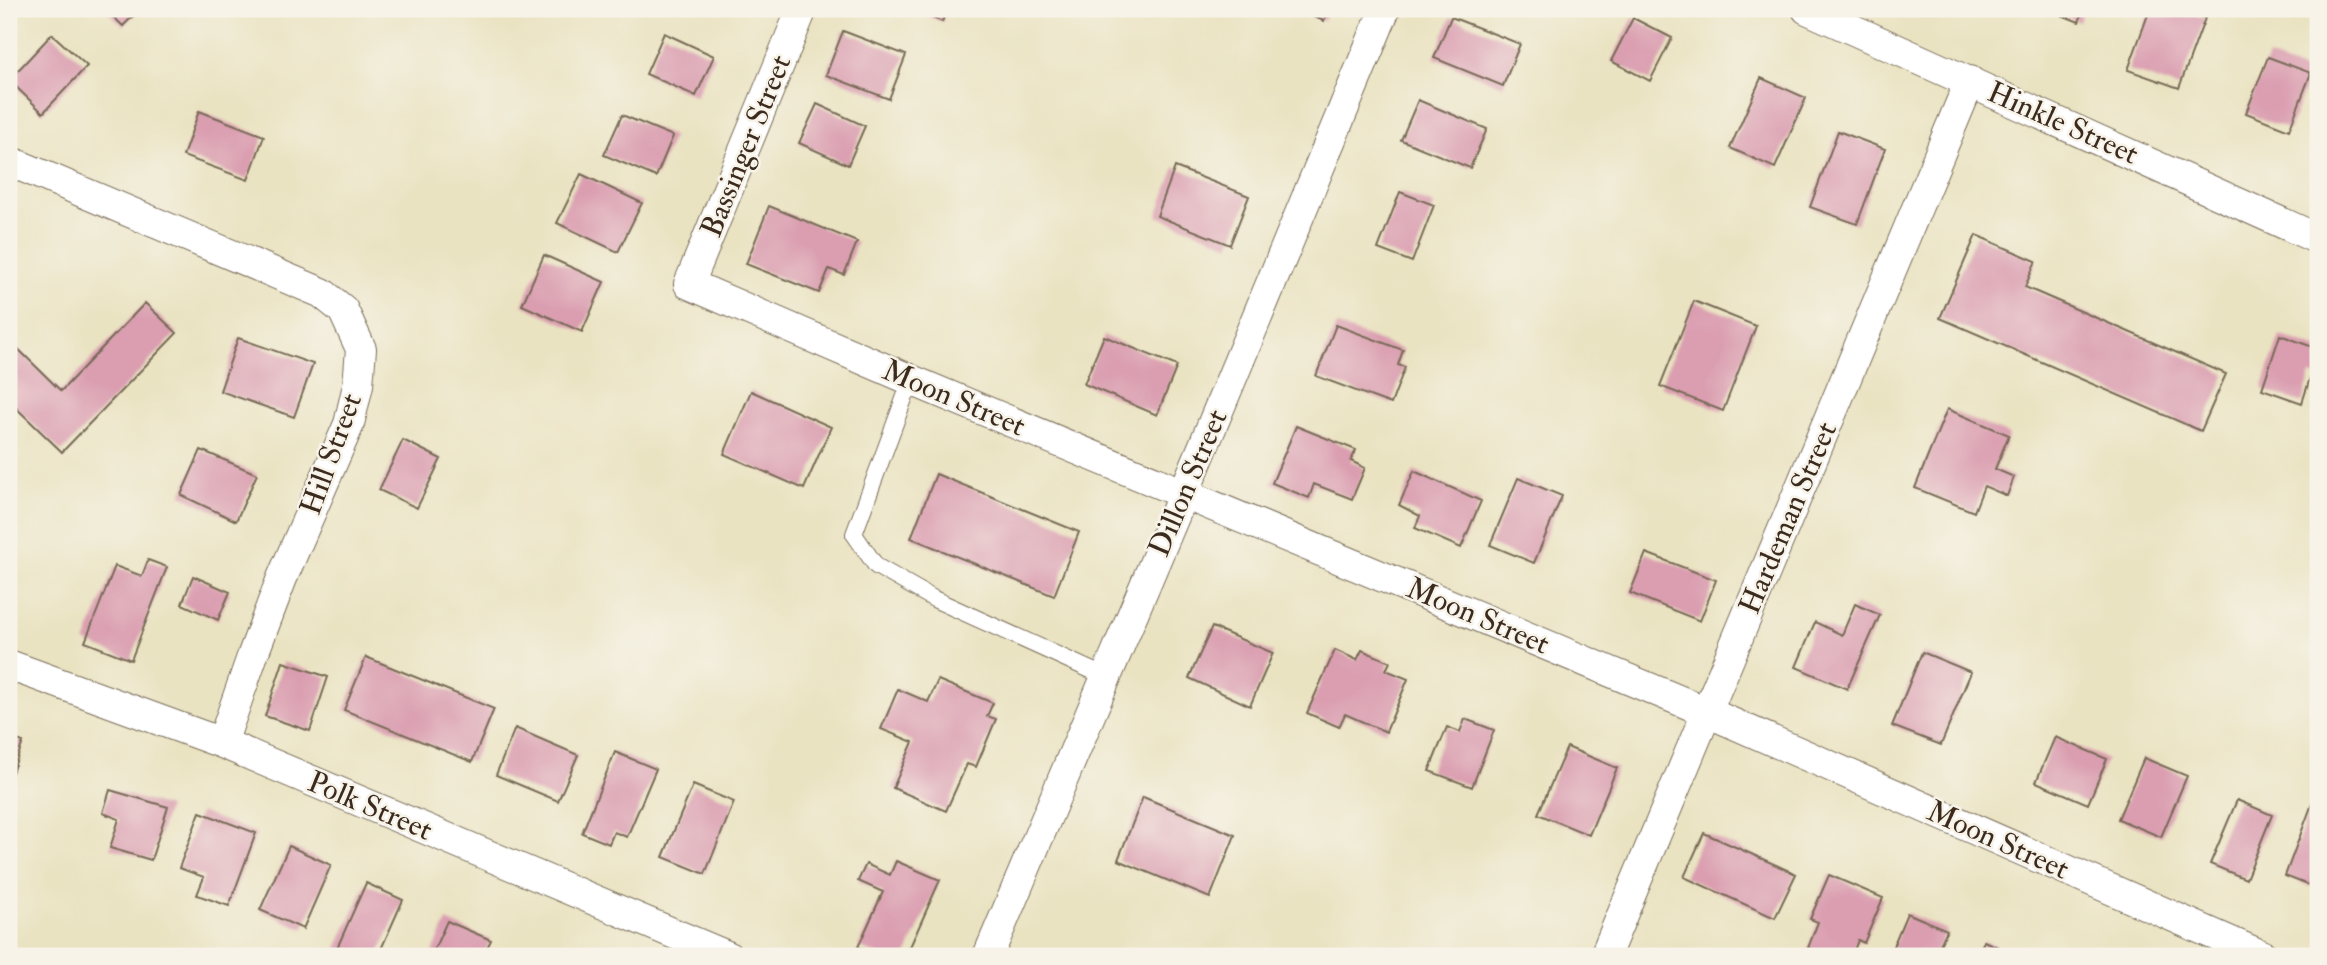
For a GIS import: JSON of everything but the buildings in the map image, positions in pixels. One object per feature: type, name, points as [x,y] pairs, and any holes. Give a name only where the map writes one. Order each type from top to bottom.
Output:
[{"type":"street","name":"Bassinger Street","points":[[689,284],[803,9]]},
{"type":"street","name":"Dillon Street","points":[[988,956],[1385,9]]},
{"type":"street","name":"Hinkle Street","points":[[1807,9],[2318,239]]},
{"type":"street","name":"Hardeman Street","points":[[1605,956],[1970,81]]},
{"type":"street","name":"Hill Street","points":[[9,160],[322,293],[343,310],[360,349],[358,385],[349,424],[282,578],[251,657],[222,743]]},
{"type":"street","name":"Moon Street","points":[[689,284],[911,380],[1707,712],[2263,956]]},
{"type":"street","name":"Polk Street","points":[[9,665],[222,743],[727,956]]},
{"type":"lane","points":[[911,380],[854,534],[876,566],[934,598],[1106,677]]}]
